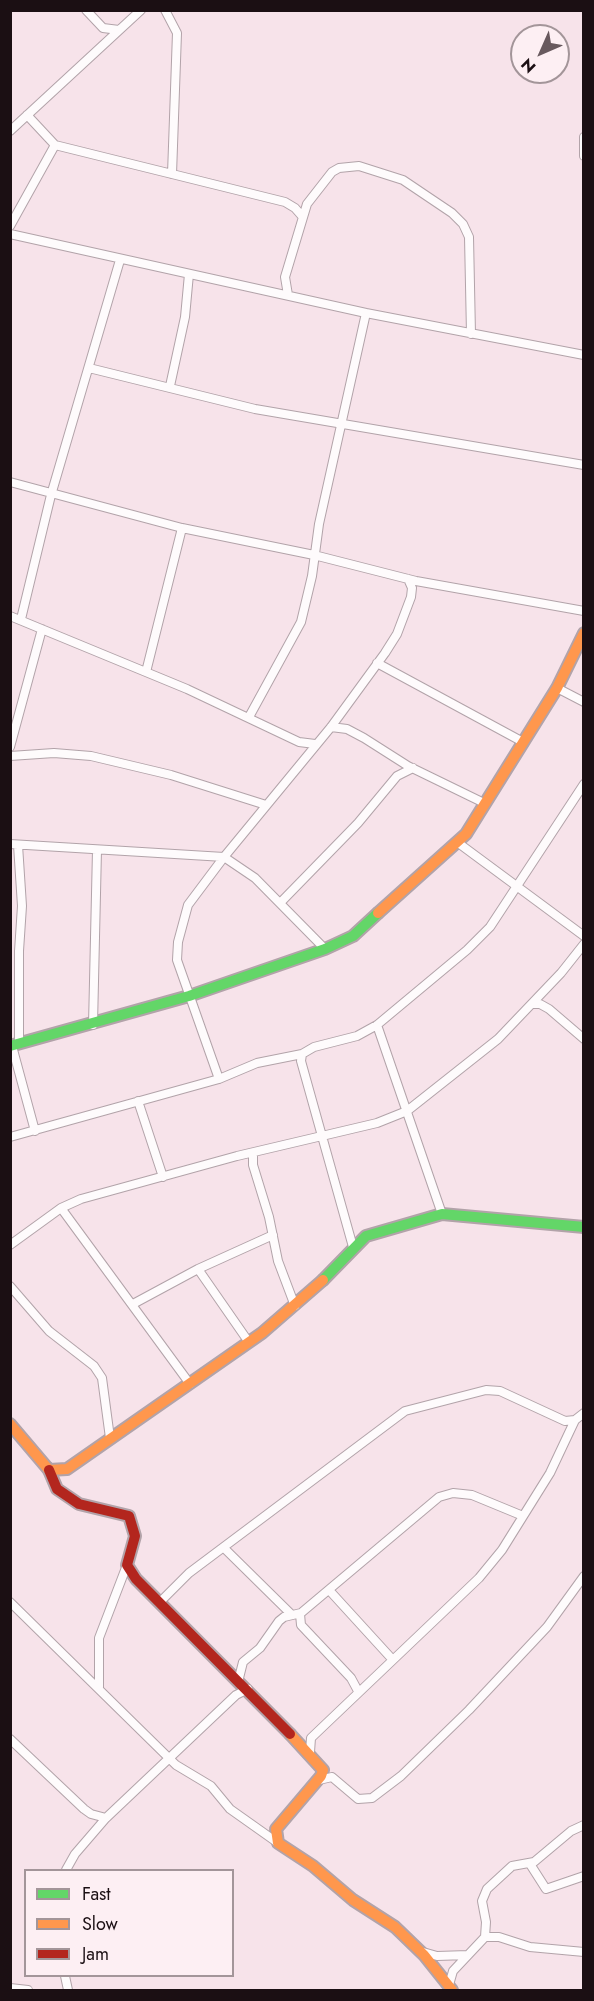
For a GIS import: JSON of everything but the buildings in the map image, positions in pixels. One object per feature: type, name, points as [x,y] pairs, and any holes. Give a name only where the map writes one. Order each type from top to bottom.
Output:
[{"type":"street","points":[[86,10],[98,24],[107,30],[119,30]]},
{"type":"street","points":[[10,130],[141,10]]},
{"type":"street","points":[[164,11],[177,33],[172,174]]},
{"type":"street","points":[[98,24],[102,34],[100,47]]},
{"type":"street","points":[[27,115],[55,145],[285,202],[302,216]]},
{"type":"street","points":[[584,137],[584,156]]},
{"type":"street","points":[[10,226],[55,145]]},
{"type":"street","points":[[288,295],[285,277],[307,204],[332,172],[348,166],[368,168],[403,180],[452,213],[463,224],[469,237],[471,334]]},
{"type":"street","points":[[10,234],[366,313],[584,355]]},
{"type":"street","points":[[21,619],[51,495],[120,260]]},
{"type":"street","points":[[170,386],[183,326],[189,274]]},
{"type":"street","points":[[249,717],[301,622],[340,425],[366,313]]},
{"type":"street","points":[[89,368],[170,386],[255,409],[584,465]]},
{"type":"street","points":[[10,482],[51,495],[182,528],[314,555],[408,579],[584,611]]},
{"type":"street","points":[[146,672],[182,528]]},
{"type":"street","points":[[219,1078],[177,960],[182,923],[188,905],[224,856],[331,727],[377,663],[404,618],[412,588],[408,579]]},
{"type":"street","points":[[10,616],[146,672],[249,717],[299,742],[315,744]]},
{"type":"street","points":[[10,747],[42,629]]},
{"type":"street","points":[[14,1045],[93,1025],[189,996],[325,949],[360,930],[466,834],[557,688],[584,633]]},
{"type":"street","points":[[377,663],[523,742]]},
{"type":"street","points":[[557,688],[584,702]]},
{"type":"street","points":[[331,727],[347,729],[413,768],[484,803]]},
{"type":"street","points":[[10,756],[54,753],[91,756],[171,775],[266,805]]},
{"type":"street","points":[[281,902],[358,823],[397,776],[413,768]]},
{"type":"street","points":[[10,1137],[219,1078],[257,1063],[302,1054],[314,1047],[357,1036],[377,1025],[467,950],[490,927],[584,784]]},
{"type":"street","points":[[457,842],[584,936]]},
{"type":"street","points":[[35,1131],[14,1045],[21,906],[14,844],[69,845],[97,850],[224,856],[237,863],[281,902],[325,949]]},
{"type":"street","points":[[93,1025],[97,850]]},
{"type":"street","points":[[10,1245],[61,1208],[81,1198],[322,1135],[377,1124],[407,1112],[498,1039],[584,944]]},
{"type":"street","points":[[532,1004],[540,1004],[549,1009],[584,1039]]},
{"type":"street","points":[[377,1025],[442,1214]]},
{"type":"street","points":[[302,1054],[301,1061],[353,1247]]},
{"type":"street","points":[[138,1101],[163,1177]]},
{"type":"street","points":[[253,1153],[253,1164],[278,1261],[295,1306]]},
{"type":"street","points":[[61,1208],[190,1384]]},
{"type":"street","points":[[49,1470],[67,1469],[190,1384],[295,1306],[366,1236],[442,1214],[584,1227]]},
{"type":"street","points":[[133,1304],[198,1269],[273,1235]]},
{"type":"street","points":[[198,1269],[248,1341]]},
{"type":"street","points":[[10,1287],[49,1332],[94,1366],[102,1378],[110,1438]]},
{"type":"street","points":[[159,1603],[189,1573],[405,1411],[486,1390],[500,1391],[565,1421],[575,1420]]},
{"type":"street","points":[[310,1752],[311,1738],[479,1578],[502,1550],[550,1473],[575,1420],[584,1413]]},
{"type":"street","points":[[11,1426],[49,1470],[57,1489],[80,1504],[121,1512],[129,1516],[135,1536],[127,1565],[99,1638],[99,1688]]},
{"type":"street","points":[[67,1869],[75,1854],[106,1818],[236,1695],[243,1685],[243,1662],[260,1648],[267,1635],[279,1622],[296,1615],[329,1590],[388,1538],[445,1494],[472,1495],[523,1516]]},
{"type":"street","points":[[224,1548],[296,1615],[301,1624],[351,1677],[358,1691]]},
{"type":"street","points":[[127,1565],[135,1579],[310,1752],[323,1770],[318,1780],[276,1829],[278,1843]]},
{"type":"street","points":[[318,1780],[328,1777],[336,1778],[358,1799],[372,1798],[401,1776],[469,1710],[547,1627],[582,1581]]},
{"type":"street","points":[[329,1590],[392,1659]]},
{"type":"street","points":[[10,1602],[169,1758],[211,1786],[230,1809],[313,1866],[353,1900],[395,1927],[419,1950],[451,1988]]},
{"type":"street","points":[[10,1739],[84,1809],[91,1814],[106,1818]]},
{"type":"street","points":[[10,1747],[23,1750]]},
{"type":"street","points":[[451,1988],[450,1977],[485,1937],[486,1922],[482,1901],[488,1889],[512,1866],[530,1864],[584,1825]]},
{"type":"street","points":[[530,1864],[546,1889],[584,1876]]},
{"type":"street","points":[[485,1937],[499,1937],[530,1947],[584,1952]]},
{"type":"street","points":[[419,1950],[438,1956],[468,1955]]},
{"type":"street","points":[[10,1988],[28,1990]]},
{"type":"traffic: fast","points":[[10,1046],[189,996],[325,949],[353,936],[378,913]]},
{"type":"traffic: fast","points":[[323,1280],[366,1236],[442,1214],[584,1227]]},
{"type":"traffic: slow","points":[[378,913],[466,834],[557,688],[584,633]]},
{"type":"traffic: slow","points":[[10,1424],[49,1470],[67,1469],[262,1333],[323,1280]]},
{"type":"traffic: slow","points":[[290,1734],[323,1770],[321,1776],[276,1829],[278,1843],[313,1866],[353,1900],[395,1927],[424,1955],[452,1990]]},
{"type":"traffic: jam","points":[[49,1470],[57,1489],[79,1504],[129,1516],[135,1536],[127,1565],[136,1579],[290,1734]]}]
